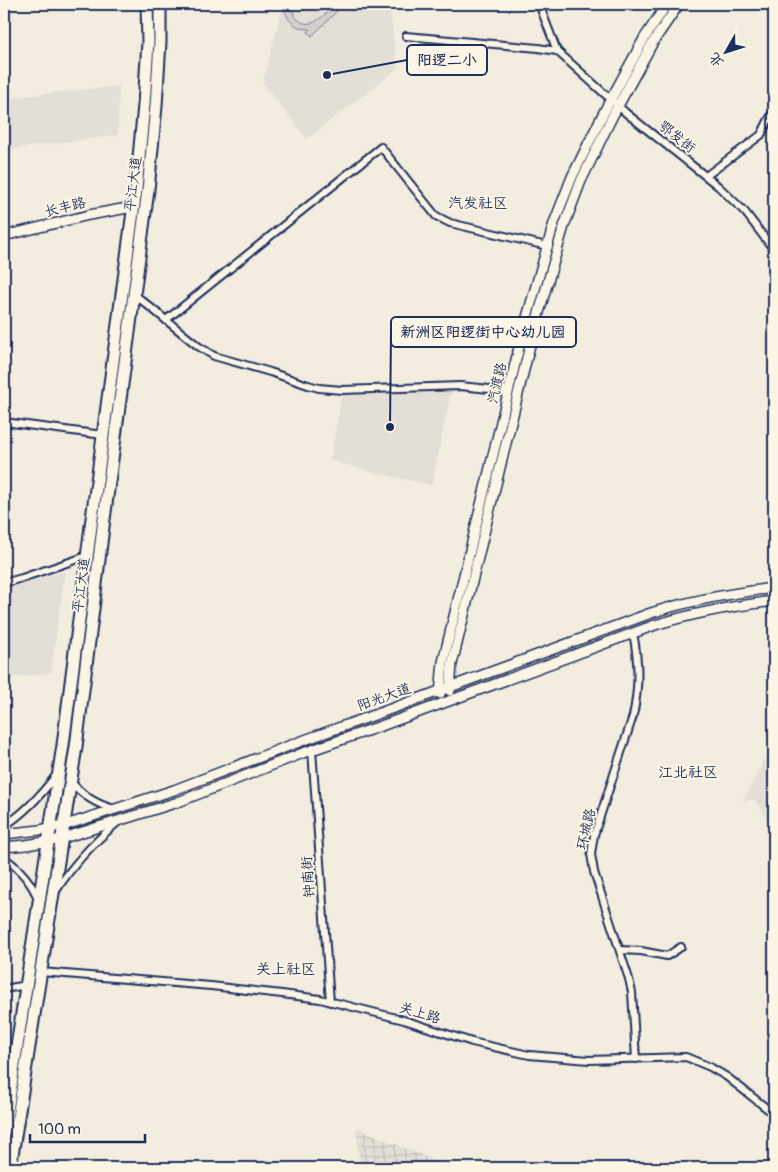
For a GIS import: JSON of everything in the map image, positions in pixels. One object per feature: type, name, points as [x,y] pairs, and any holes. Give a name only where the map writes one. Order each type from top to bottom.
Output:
[{"type":"highway","name":"平江大道","points":[[4,1131],[59,772],[133,207],[144,106],[148,4]]},
{"type":"highway","name":"平江大道","points":[[10,1168],[71,781],[148,190],[156,115],[160,4]]},
{"type":"street","points":[[406,36],[557,51],[540,4]]},
{"type":"street","name":"汽渡路","points":[[439,705],[443,662],[531,302],[554,223],[572,177],[610,99],[645,37],[667,4]]},
{"type":"street","name":"汽渡路","points":[[450,701],[452,664],[532,337],[564,226],[589,164],[618,106],[654,42],[679,4]]},
{"type":"street","name":"鄂发街","points":[[557,51],[618,106],[732,199],[745,212],[774,250]]},
{"type":"street","points":[[706,176],[761,135],[774,113]]},
{"type":"street","points":[[166,320],[381,147],[436,216],[450,223],[547,246]]},
{"type":"street","name":"长丰路","points":[[4,236],[89,215],[133,207]]},
{"type":"street","points":[[134,294],[206,352],[319,388],[342,390],[440,385],[509,391]]},
{"type":"street","points":[[4,422],[103,435]]},
{"type":"street","points":[[4,583],[87,556]]},
{"type":"street","name":"阳光大道","points":[[4,834],[24,833],[64,825],[174,790],[299,742],[670,607],[713,597],[774,588]]},
{"type":"street","name":"阳光大道","points":[[4,847],[62,839],[178,802],[312,750],[655,625],[693,614],[738,605],[774,601]]},
{"type":"street","name":"环城路","points":[[632,633],[638,665],[636,703],[594,834],[591,854],[594,872],[632,992],[636,1059]]},
{"type":"street","name":"钟南街","points":[[312,750],[330,1002]]},
{"type":"street","points":[[4,826],[31,805],[59,772]]},
{"type":"street","points":[[71,781],[90,800],[115,809]]},
{"type":"street","points":[[53,896],[86,852],[120,821]]},
{"type":"street","points":[[4,858],[23,874],[33,888],[39,903]]},
{"type":"street","points":[[620,950],[641,951],[666,956],[681,947]]},
{"type":"street","name":"关上路","points":[[41,972],[229,988],[330,1002],[404,1020],[472,1042],[529,1055],[589,1060],[686,1057],[710,1067],[727,1077],[774,1114]]},
{"type":"street","points":[[4,989],[27,985]]},
{"type":"shaded area","points":[[283,4],[389,4],[398,68],[307,139],[263,83]]},
{"type":"shaded area","points":[[285,4],[292,4],[293,12],[297,19],[308,23],[318,20],[335,4],[344,4],[312,36],[308,32],[310,29],[295,25],[289,19],[286,14]]},
{"type":"shaded area","points":[[119,86],[118,135],[4,150],[4,98]]},
{"type":"shaded area","points":[[451,392],[432,485],[375,473],[330,460],[342,394]]},
{"type":"shaded area","points":[[65,571],[51,673],[4,679],[4,588]]},
{"type":"shaded area","points":[[774,744],[774,829],[755,800],[743,801],[770,748]]},
{"type":"shaded area","points":[[356,1127],[451,1168],[360,1168]]},
{"type":"place","name":"阳逻二小","points":[[327,75]]},
{"type":"place","name":"新洲区阳逻街中心幼儿园","points":[[390,427]]},
{"type":"district","name":"汽发社区","points":[[478,203]]},
{"type":"district","name":"江北社区","points":[[688,772]]},
{"type":"district","name":"关上社区","points":[[286,969]]}]
